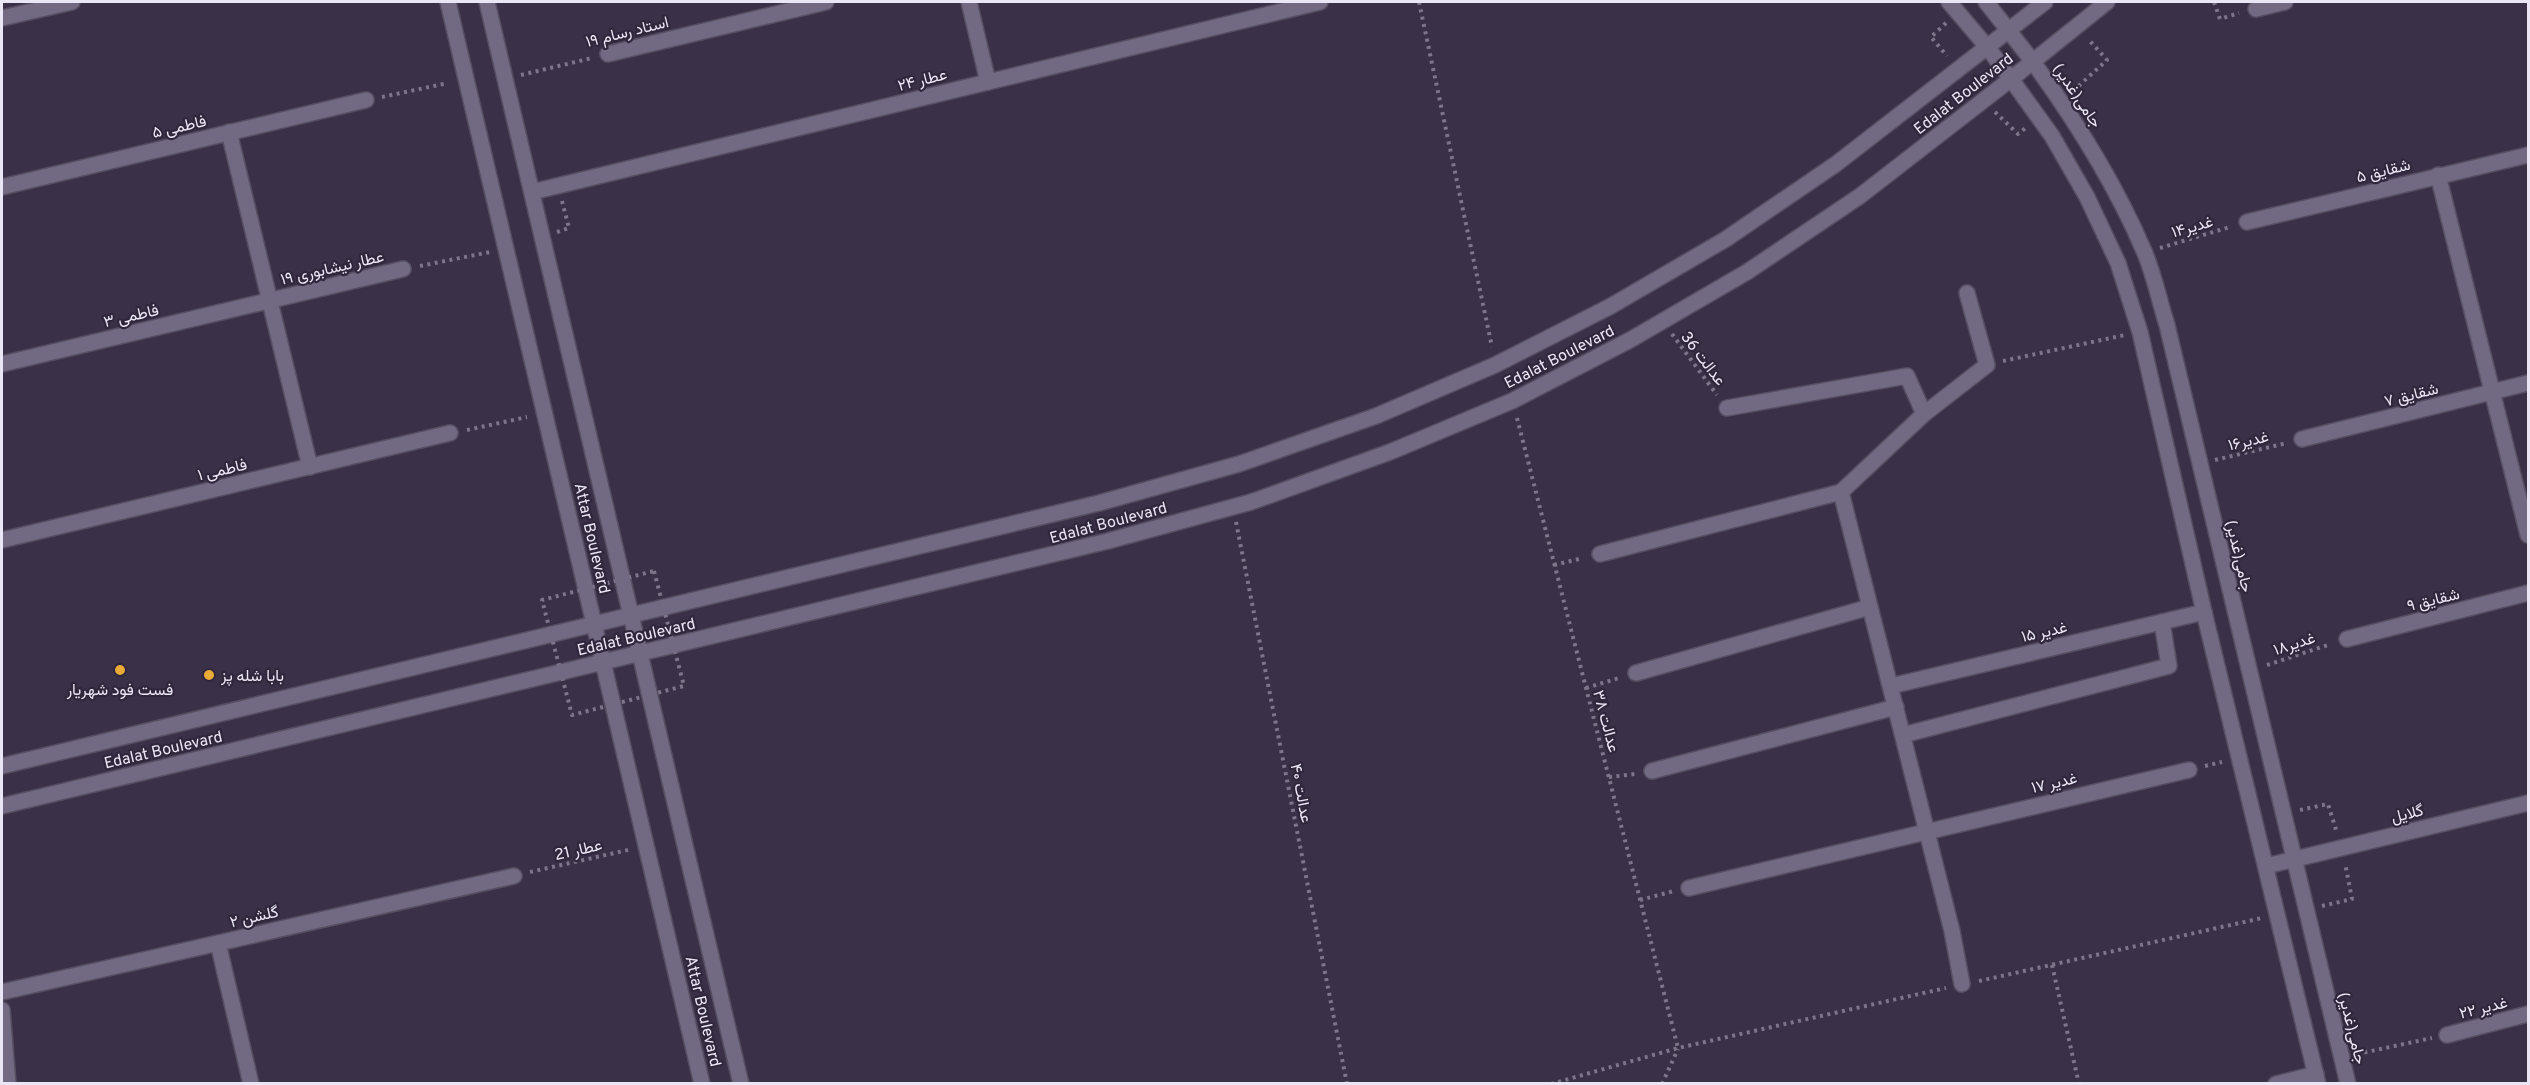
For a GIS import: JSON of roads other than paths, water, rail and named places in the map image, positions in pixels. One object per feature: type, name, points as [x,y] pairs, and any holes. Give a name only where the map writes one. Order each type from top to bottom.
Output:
[{"type":"street","points":[[2,18],[72,2]]},
{"type":"street","name":"Attar Boulevard","points":[[448,2],[702,1083]]},
{"type":"street","name":"Attar Boulevard","points":[[487,2],[741,1083]]},
{"type":"street","name":"استاد رسام ۱۹","points":[[608,54],[826,2]]},
{"type":"street","points":[[969,2],[988,82]]},
{"type":"street","name":"عطار ۲۴","points":[[532,192],[1320,2]]},
{"type":"street","points":[[1949,2],[2012,79],[2052,136],[2087,197],[2118,262],[2140,332],[2204,612],[2317,1079],[2276,1083]]},
{"type":"street","name":"جامی(غدیر)","points":[[1986,2],[2076,122],[2112,184],[2145,252],[2167,325],[2348,1083]]},
{"type":"street","name":"Edalat Boulevard","points":[[2,766],[1099,503],[1239,464],[1376,416],[1496,365],[1611,306],[1726,239],[1836,164],[2045,2]]},
{"type":"street","name":"Edalat Boulevard","points":[[2,807],[1108,541],[1233,507],[1390,452],[1512,401],[1662,321],[1747,272],[1860,196],[2012,79],[2107,2]]},
{"type":"street","points":[[2256,9],[2285,2]]},
{"type":"street","name":"فاطمی ۵","points":[[2,187],[366,100]]},
{"type":"street","points":[[229,132],[310,467]]},
{"type":"street","name":"شقایق ۵","points":[[2247,222],[2529,155]]},
{"type":"street","points":[[2438,175],[2529,535]]},
{"type":"street","name":"عطار نیشابوری ۱۹","points":[[269,301],[403,269]]},
{"type":"street","points":[[1599,554],[1841,492],[1924,414],[1986,365],[1966,293]]},
{"type":"street","name":"فاطمی ۳","points":[[2,364],[269,301]]},
{"type":"street","points":[[1727,408],[1907,376],[1924,414]]},
{"type":"street","name":"شقایق ۷","points":[[2302,439],[2529,383]]},
{"type":"street","name":"فاطمی ۱","points":[[2,540],[450,433]]},
{"type":"street","points":[[1841,492],[1952,931],[1962,984]]},
{"type":"street","name":"شقایق ۹","points":[[2347,639],[2529,594]]},
{"type":"street","points":[[1636,673],[1870,607]]},
{"type":"street","name":"غدیر ۱۵","points":[[1891,686],[2204,612]]},
{"type":"street","points":[[1903,735],[2169,666],[2162,622]]},
{"type":"street","points":[[1652,771],[1896,707]]},
{"type":"street","name":"غدیر ۱۷","points":[[1689,888],[2188,770]]},
{"type":"street","name":"گلایل","points":[[2266,866],[2529,803]]},
{"type":"street","name":"گلشن ۲","points":[[2,992],[514,876]]},
{"type":"street","points":[[218,943],[251,1083]]},
{"type":"street","points":[[2,1010],[8,1083]]},
{"type":"street","name":"غدیر ۲۲","points":[[2447,1035],[2529,1014]]},
{"type":"place","name":"فست فود شهریار","points":[[120,670]]},
{"type":"place","name":"بابا شله پز","points":[[209,675]]}]
